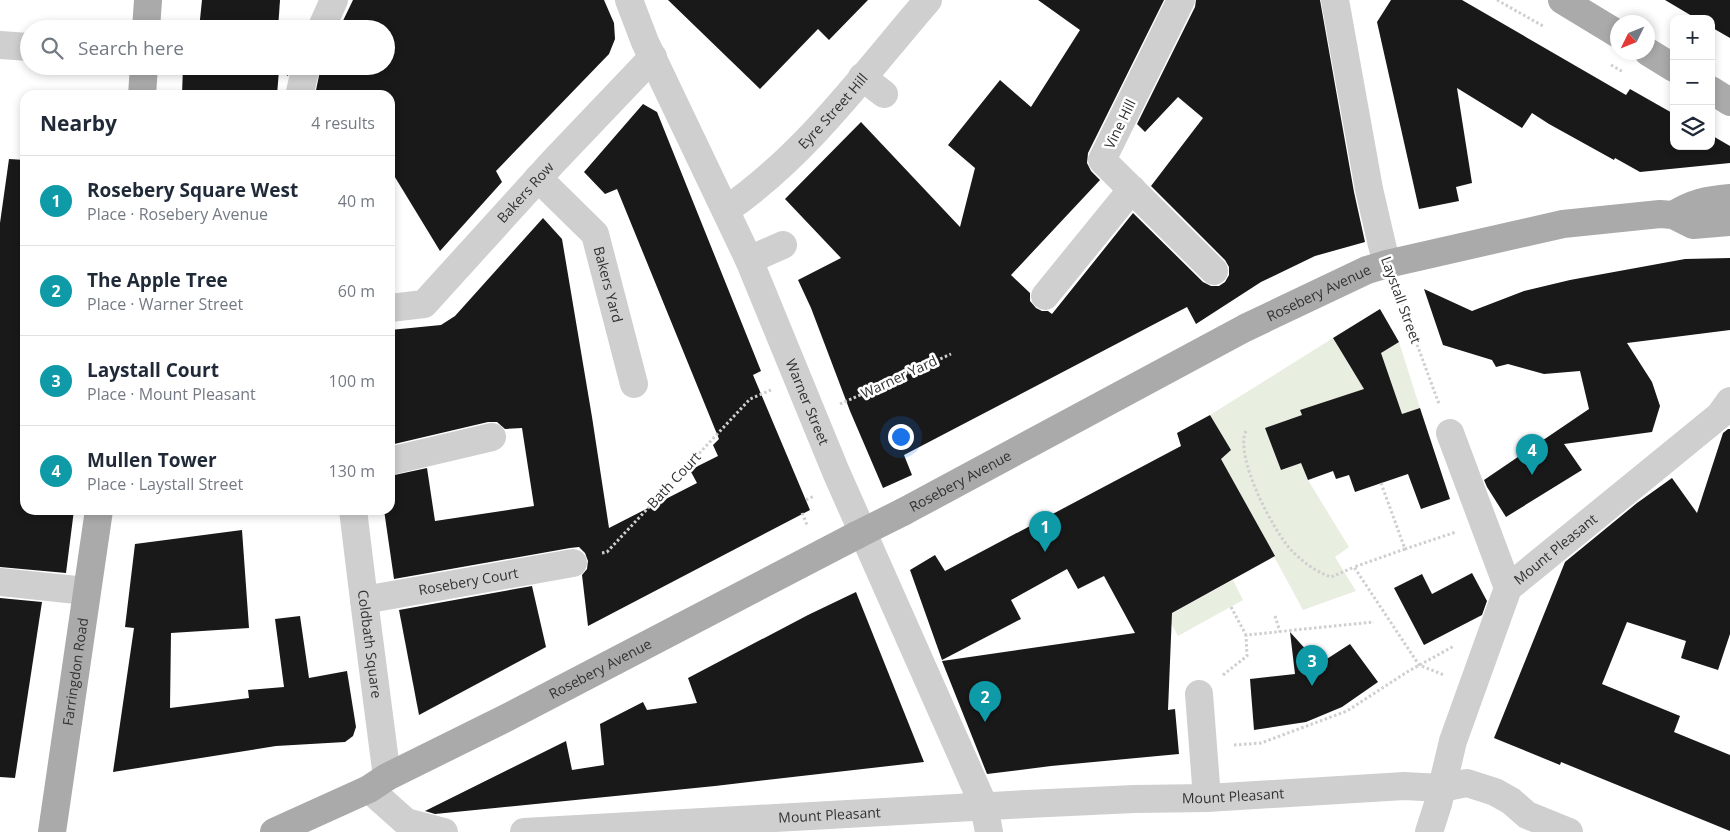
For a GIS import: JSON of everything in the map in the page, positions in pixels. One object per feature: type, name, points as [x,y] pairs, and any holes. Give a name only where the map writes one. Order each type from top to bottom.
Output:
[{"type":"main road","points":[[147,20],[148,0]]},
{"type":"main road","points":[[1562,0],[1610,29]]},
{"type":"main road","points":[[1655,56],[1670,66]]},
{"type":"main road","points":[[142,90],[143,75]]},
{"type":"main road","points":[[1715,93],[1730,102]]},
{"type":"main road","name":"Rosebery Avenue","points":[[1672,215],[1692,204],[1714,199],[1730,198]]},
{"type":"main road","name":"Rosebery Avenue","points":[[274,832],[378,783],[508,717],[815,542],[903,512],[1245,328],[1363,272],[1387,264],[1563,224],[1660,214],[1672,215],[1693,225],[1730,222]]},
{"type":"main road","name":"Farringdon Road","points":[[52,832],[98,515]]},
{"type":"street","points":[[325,20],[334,0]]},
{"type":"street","name":"Warner Street","points":[[629,0],[653,57],[749,260],[836,472],[984,806],[989,832]]},
{"type":"street","name":"Eyre Street Hill","points":[[726,210],[744,198],[794,154],[817,130],[928,0]]},
{"type":"street","name":"Vine Hill","points":[[1181,0],[1126,125],[1102,160],[1214,271]]},
{"type":"street","name":"Laystall Street","points":[[1335,0],[1369,189],[1387,264]]},
{"type":"street","points":[[0,45],[20,46]]},
{"type":"street","name":"Bakers Row","points":[[395,307],[424,304],[538,178],[653,57]]},
{"type":"street","points":[[862,77],[884,94]]},
{"type":"street","name":"Bakers Yard","points":[[538,178],[595,234],[634,384]]},
{"type":"street","points":[[1045,296],[1132,189]]},
{"type":"street","points":[[749,260],[783,245]]},
{"type":"street","name":"Mount Pleasant","points":[[524,832],[984,806],[1134,799],[1207,798],[1404,786],[1442,788],[1453,741],[1508,588],[1720,415],[1730,401]]},
{"type":"street","points":[[1450,433],[1508,588]]},
{"type":"street","points":[[395,460],[492,437]]},
{"type":"street","name":"Coldbath Square","points":[[354,515],[364,600],[378,783]]},
{"type":"street","name":"Rosebery Court","points":[[364,600],[573,563]]},
{"type":"street","points":[[0,582],[86,591]]},
{"type":"street","points":[[1198,694],[1207,798]]},
{"type":"street","points":[[378,783],[406,822],[444,832]]},
{"type":"street","points":[[1429,832],[1442,788],[1467,783],[1495,792],[1511,801],[1527,815],[1569,832]]},
{"type":"path","name":"Laystall Street","points":[[1387,264],[1450,433]]},
{"type":"path","name":"Warner Yard","points":[[848,401],[951,354]]},
{"type":"path","name":"Bath Court","points":[[573,563],[607,552],[750,399],[771,390]]},
{"type":"path","points":[[1246,431],[1244,436],[1245,454],[1253,481],[1270,518],[1288,545],[1306,564],[1321,574],[1331,577],[1354,567],[1459,531]]},
{"type":"path","points":[[1381,483],[1405,549]]},
{"type":"path","points":[[802,514],[815,542]]},
{"type":"path","points":[[1354,567],[1419,665],[1447,676]]},
{"type":"path","points":[[1231,607],[1246,635],[1247,656]]},
{"type":"path","points":[[1275,616],[1280,632]]},
{"type":"path","points":[[1246,635],[1374,622]]},
{"type":"path","points":[[1203,748],[1261,743],[1347,711],[1419,665],[1458,644]]},
{"type":"shaded area","points":[[1333,338],[1352,370],[1399,342],[1420,408],[1402,414],[1302,415],[1265,428],[1281,470],[1301,463],[1308,480],[1349,547],[1335,557],[1356,591],[1303,610],[1221,459],[1231,450],[1210,415]]},
{"type":"shaded area","points":[[1233,580],[1243,600],[1178,636],[1167,616]]},
{"type":"building","points":[[202,0],[280,0],[279,20],[200,20]]},
{"type":"building","points":[[353,0],[604,0],[614,23],[615,39],[609,54],[496,171],[502,182],[440,251],[395,177],[395,90],[316,90],[319,75],[395,75],[395,20],[343,20]]},
{"type":"building","points":[[668,0],[868,0],[829,40],[818,29],[760,89]]},
{"type":"building","points":[[1038,0],[1164,0],[1088,153],[1087,163],[1091,171],[1100,180],[1011,275],[1030,293],[1030,301],[1036,308],[1052,314],[1133,213],[1203,282],[1211,286],[1219,286],[1225,282],[1229,275],[1229,267],[1225,260],[1151,186],[1203,118],[1178,97],[1145,132],[1137,124],[1195,7],[1196,0],[1320,0],[1354,192],[1365,242],[1315,256],[1261,282],[1196,324],[1187,307],[904,455],[912,475],[883,488],[798,280],[841,258],[785,199],[861,122],[960,227],[975,168],[948,145],[1000,80],[1031,107],[1080,30]]},
{"type":"building","points":[[1391,0],[1462,0],[1626,95],[1630,89],[1670,112],[1670,150],[1715,150],[1715,137],[1730,146],[1730,163],[1640,172],[1615,158],[1614,160],[1532,113],[1522,128],[1457,88],[1472,183],[1456,187],[1459,201],[1419,209],[1377,22]]},
{"type":"building","points":[[1665,0],[1730,0],[1730,38],[1715,29],[1715,15],[1690,15]]},
{"type":"building","points":[[183,75],[279,75],[277,90],[182,90]]},
{"type":"building","points":[[643,104],[657,112],[761,371],[753,375],[810,510],[588,626],[582,575],[587,569],[588,561],[585,553],[579,547],[394,579],[385,515],[395,515],[395,475],[427,468],[435,521],[534,506],[522,428],[505,429],[497,422],[488,422],[395,444],[395,330],[441,325],[455,316],[543,218],[562,239],[609,528],[697,483],[690,470],[718,456],[713,445],[719,439],[617,189],[605,194],[584,172]]},
{"type":"building","points":[[9,159],[20,160],[20,515],[73,515],[66,573],[0,567],[0,223]]},
{"type":"building","points":[[1730,258],[1730,330],[1627,343],[1652,382],[1660,406],[1652,432],[1564,444],[1582,470],[1506,517],[1484,480],[1589,409],[1580,371],[1544,374],[1508,364],[1496,367],[1492,360],[1443,345],[1424,289],[1472,311],[1524,291],[1570,280],[1685,259]]},
{"type":"building","points":[[1380,309],[1399,342],[1381,353],[1402,414],[1420,408],[1450,499],[1421,509],[1408,474],[1355,492],[1349,475],[1336,479],[1333,471],[1308,480],[1301,463],[1281,470],[1265,428],[1302,415],[1300,410],[1364,389],[1333,338]]},
{"type":"building","points":[[1210,415],[1231,450],[1221,459],[1275,556],[1172,613],[1168,710],[1175,709],[1179,754],[987,774],[942,661],[1135,633],[1104,576],[1078,589],[1067,569],[1011,600],[1021,619],[942,660],[910,570],[935,555],[945,571],[1181,446],[1177,433]]},
{"type":"building","points":[[1730,429],[1730,634],[1718,670],[1681,658],[1686,641],[1627,622],[1602,684],[1680,716],[1674,732],[1730,755],[1730,831],[1561,762],[1560,765],[1494,738],[1565,562],[1637,503],[1672,478],[1697,513],[1723,433]]},
{"type":"building","points":[[242,530],[249,628],[171,633],[170,708],[249,698],[248,690],[284,687],[275,619],[300,616],[309,678],[347,671],[356,727],[353,736],[345,742],[276,746],[113,772],[134,628],[125,627],[135,544]]},
{"type":"building","points":[[1472,573],[1487,601],[1482,615],[1424,645],[1394,588],[1422,574],[1432,594]]},
{"type":"building","points":[[532,586],[546,647],[419,715],[399,610]]},
{"type":"building","points":[[856,592],[924,762],[715,786],[435,814],[425,811],[566,741],[572,770],[604,765],[600,724],[643,702],[647,710],[697,703],[688,678]]},
{"type":"building","points":[[0,598],[42,602],[15,778],[0,777]]},
{"type":"building","points":[[1290,632],[1319,664],[1350,644],[1378,682],[1342,707],[1306,722],[1254,730],[1250,679],[1295,674]]},
{"type":"place","name":"Mullen Tower","points":[[1532,475]]},
{"type":"place","name":"Rosebery Square West","points":[[1045,552]]},
{"type":"place","name":"Laystall Court","points":[[1312,686]]},
{"type":"place","name":"The Apple Tree","points":[[985,722]]}]
